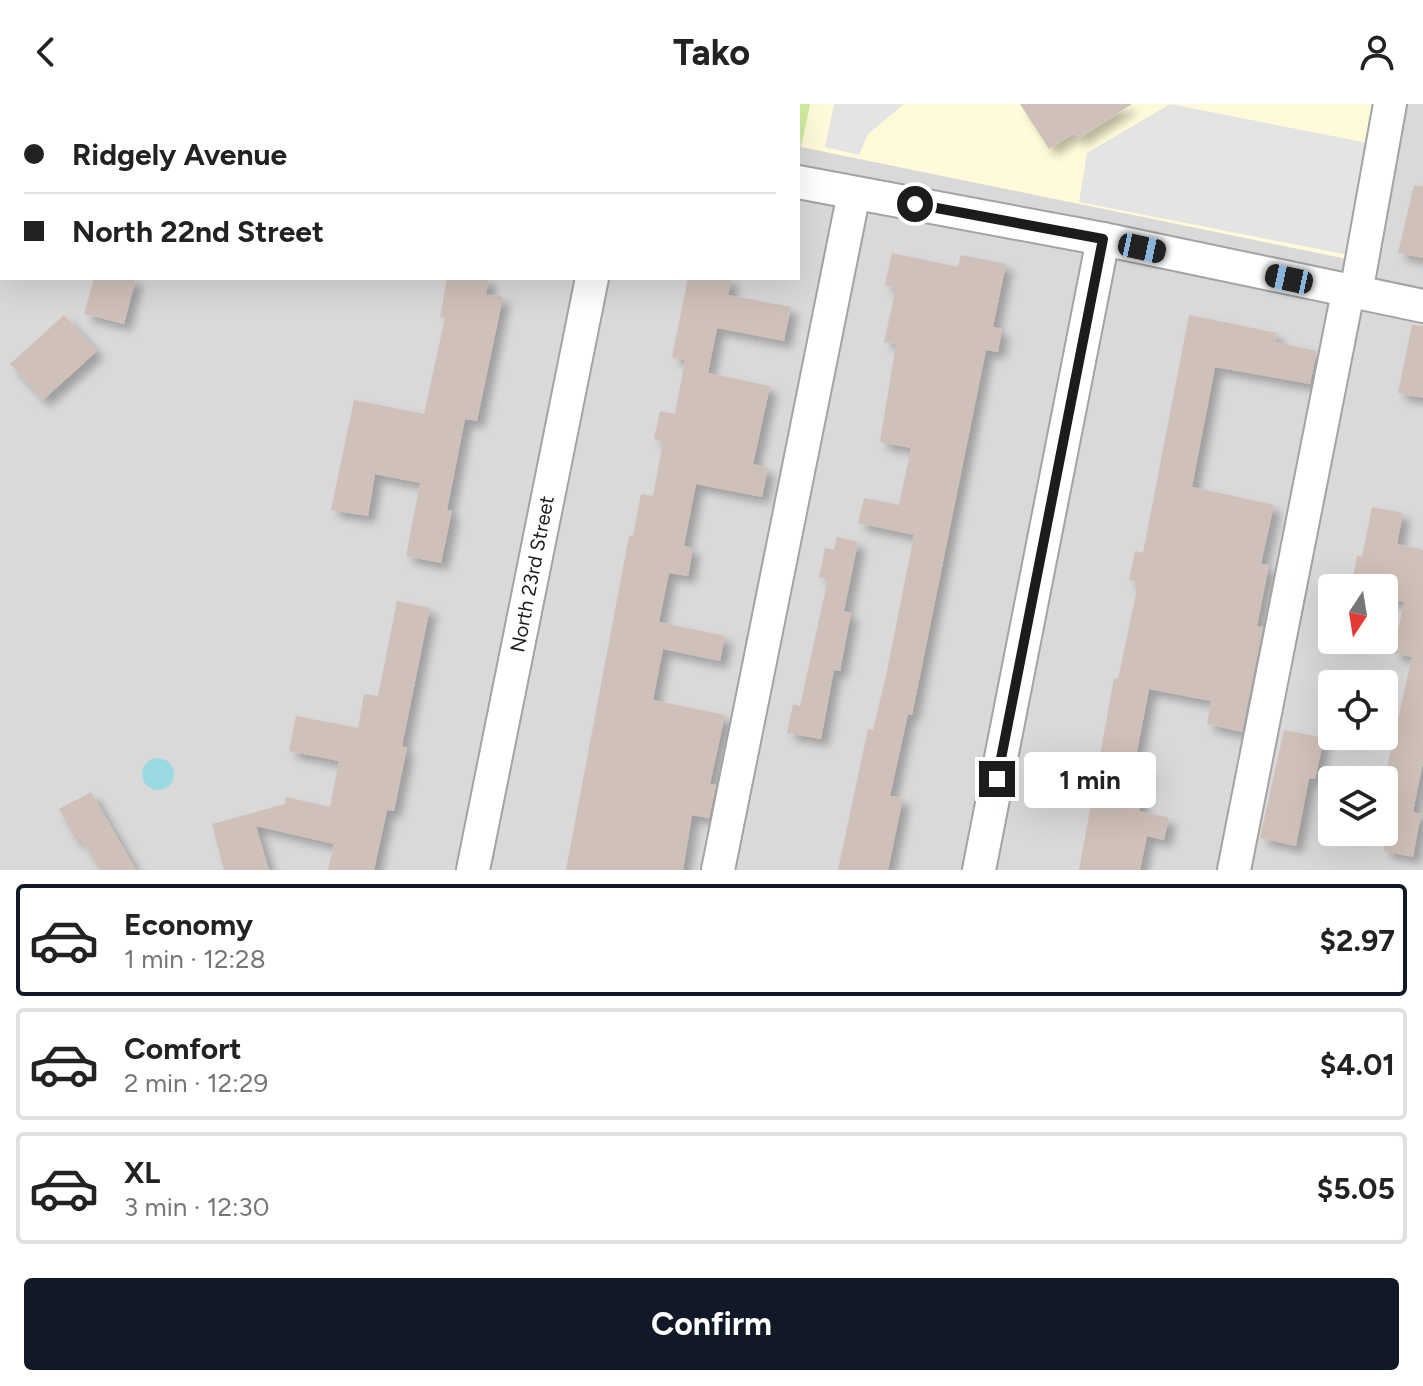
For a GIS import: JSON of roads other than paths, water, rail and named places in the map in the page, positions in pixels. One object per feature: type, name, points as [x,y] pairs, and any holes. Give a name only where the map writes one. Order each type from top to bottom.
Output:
[{"type":"street","points":[[1234,870],[1390,104]]},
{"type":"street","points":[[800,182],[1103,239],[1423,306]]},
{"type":"street","points":[[718,870],[854,193]]},
{"type":"street","points":[[979,870],[1103,239]]},
{"type":"street","name":"North 23rd Street","points":[[473,870],[592,280]]},
{"type":"water","points":[[158,758],[169,763],[174,774],[169,785],[158,790],[147,785],[142,774],[147,763]]}]
